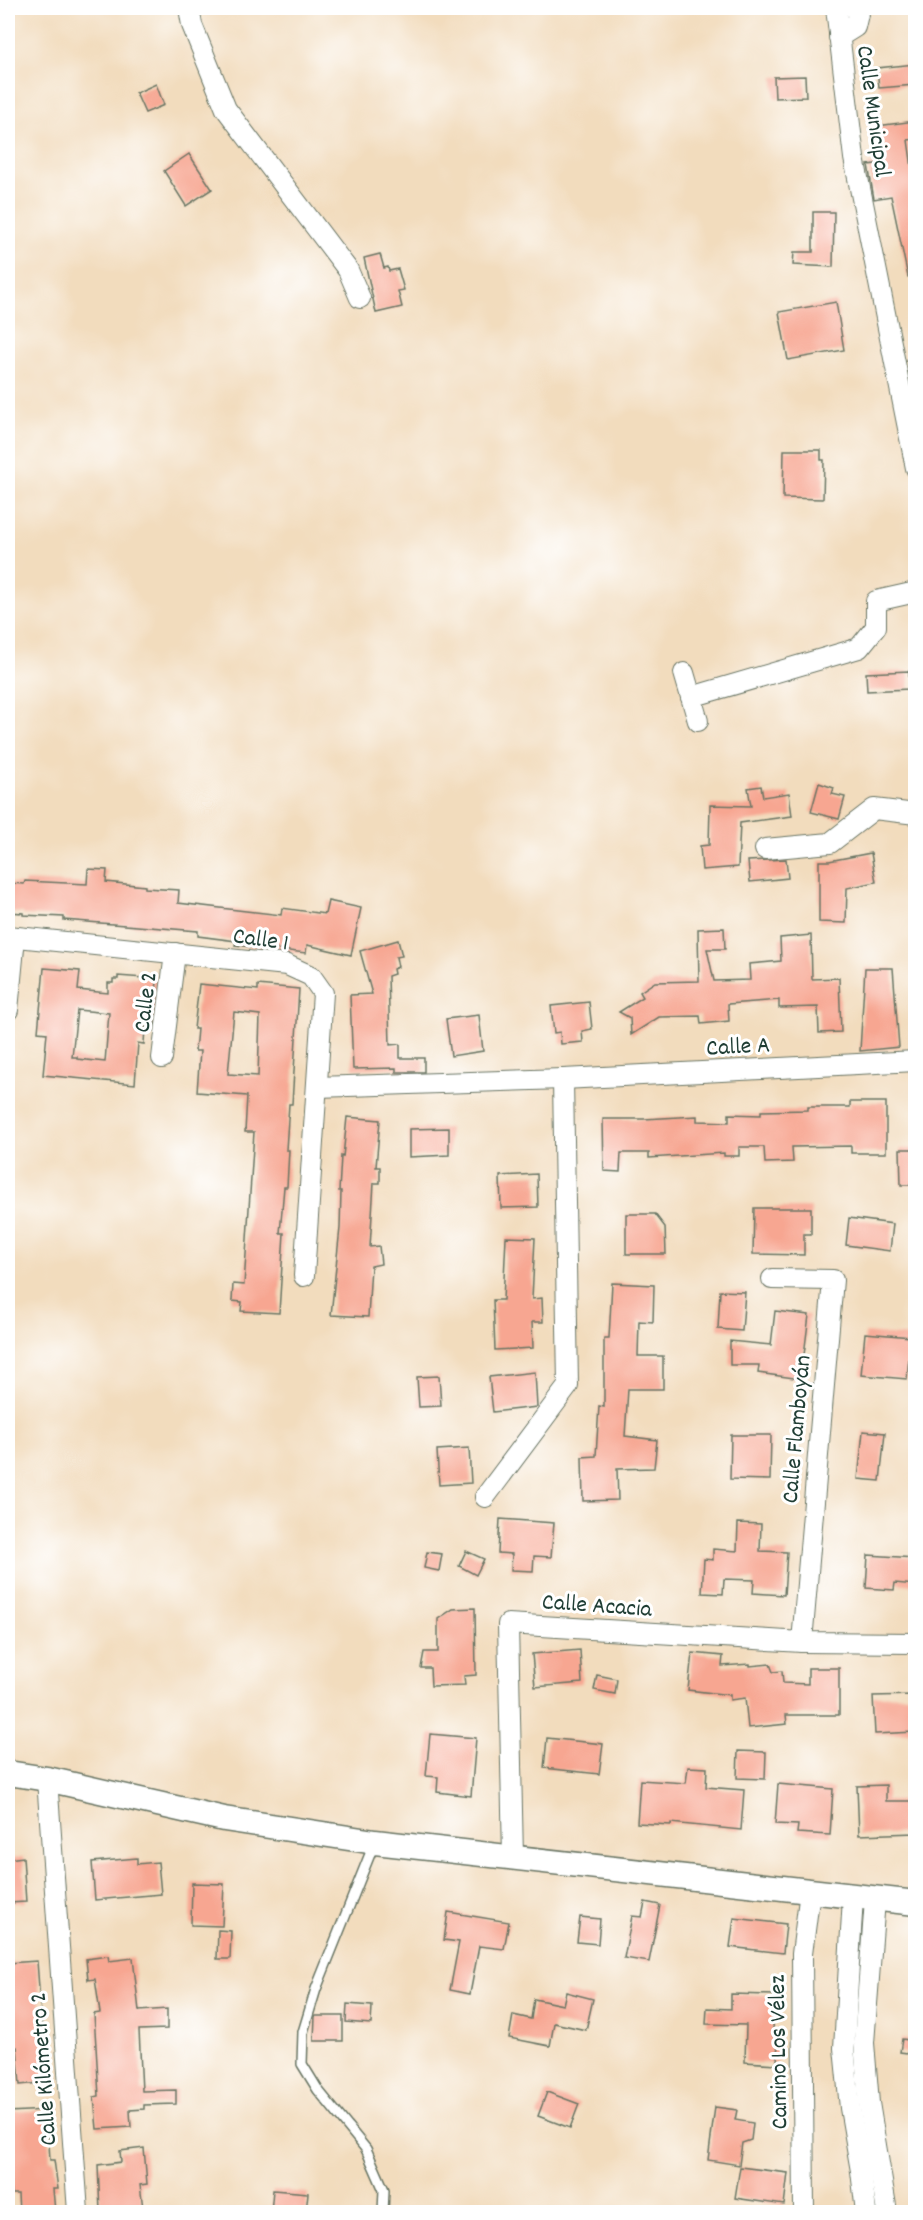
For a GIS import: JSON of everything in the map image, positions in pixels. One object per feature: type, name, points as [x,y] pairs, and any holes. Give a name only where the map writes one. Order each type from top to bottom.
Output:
[{"type":"street","points":[[189,8],[192,25],[226,109],[348,270],[360,298]]},
{"type":"street","name":"Calle Municipal","points":[[836,8],[854,158],[915,468]]},
{"type":"street","points":[[839,37],[855,27],[858,14],[854,8]]},
{"type":"street","points":[[691,697],[859,648],[876,627],[876,601],[915,592]]},
{"type":"street","points":[[684,673],[698,721]]},
{"type":"street","points":[[765,849],[830,843],[874,809],[915,814]]},
{"type":"street","points":[[8,1010],[11,936]]},
{"type":"street","name":"Calle 1","points":[[11,936],[287,965],[311,976],[323,993],[304,1276]]},
{"type":"street","name":"Calle 2","points":[[162,1058],[175,953]]},
{"type":"street","name":"Calle A","points":[[317,1088],[562,1079],[915,1061]]},
{"type":"street","points":[[485,1497],[567,1386],[562,1079]]},
{"type":"street","name":"Calle Flamboyán","points":[[772,1279],[833,1280],[802,1642]]},
{"type":"street","name":"Calle Acacia","points":[[513,1857],[508,1624],[802,1642],[915,1643]]},
{"type":"street","points":[[8,1773],[47,1779],[224,1819],[375,1842],[915,1903]]},
{"type":"street","name":"Calle Kilómetro 2","points":[[47,1779],[78,2212]]},
{"type":"street","name":"Camino Los Vélez","points":[[804,2212],[802,1954],[810,1891]]},
{"type":"street","points":[[864,1898],[844,2048],[850,2108],[866,2212]]},
{"type":"street","points":[[864,1898],[864,2043],[869,2103],[887,2212]]},
{"type":"lane","points":[[375,1842],[315,1989],[303,2032],[302,2064],[318,2090],[366,2149],[384,2190],[383,2212]]},
{"type":"building","points":[[915,64],[915,85],[879,88],[877,68]]},
{"type":"building","points":[[805,76],[806,97],[775,98],[774,77]]},
{"type":"building","points":[[156,84],[164,105],[145,113],[136,93]]},
{"type":"building","points":[[915,121],[915,139],[908,140],[915,189],[915,276],[908,277],[891,196],[874,199],[868,165],[883,163],[877,126]]},
{"type":"building","points":[[189,154],[212,189],[186,206],[164,171]]},
{"type":"building","points":[[813,212],[834,212],[833,267],[793,265],[794,252],[813,252]]},
{"type":"building","points":[[380,254],[384,268],[388,267],[389,271],[398,269],[404,290],[398,291],[402,307],[376,313],[364,258]]},
{"type":"building","points":[[836,302],[844,350],[788,360],[779,312]]},
{"type":"building","points":[[784,450],[821,450],[821,460],[824,460],[823,499],[783,498]]},
{"type":"building","points":[[909,671],[909,689],[867,691],[866,673]]},
{"type":"building","points":[[819,783],[834,788],[832,794],[845,797],[839,819],[811,812]]},
{"type":"building","points":[[761,786],[763,797],[789,793],[792,816],[740,823],[738,867],[702,870],[700,846],[709,845],[710,805],[751,806],[748,788]]},
{"type":"building","points":[[871,853],[876,882],[847,888],[846,923],[819,922],[819,861]]},
{"type":"building","points":[[786,859],[788,878],[750,882],[748,861]]},
{"type":"building","points":[[88,869],[107,870],[106,882],[179,890],[178,903],[281,915],[282,908],[325,914],[328,901],[361,908],[351,955],[307,945],[306,953],[235,945],[236,941],[198,936],[198,931],[64,920],[64,917],[8,912],[8,883],[24,884],[25,881],[87,884]]},
{"type":"building","points":[[724,928],[725,949],[707,949],[714,981],[750,980],[749,964],[781,961],[780,938],[811,935],[812,979],[839,978],[841,1032],[819,1033],[818,1007],[779,1008],[779,1000],[728,1004],[729,1021],[701,1024],[700,1016],[659,1017],[631,1035],[630,1018],[619,1012],[643,997],[640,992],[655,982],[699,981],[698,929]]},
{"type":"building","points":[[398,940],[402,956],[396,957],[398,967],[393,969],[394,974],[388,976],[390,1045],[400,1044],[400,1058],[424,1058],[424,1072],[396,1072],[396,1068],[353,1069],[350,995],[372,994],[360,951]]},
{"type":"building","points":[[44,968],[80,971],[78,990],[108,993],[108,983],[113,983],[113,979],[118,979],[118,976],[157,979],[154,1027],[145,1027],[144,1044],[138,1043],[135,1084],[43,1075],[47,1033],[38,1032]],"holes":[[[77,1010],[109,1013],[105,1062],[72,1057]]]},
{"type":"building","points":[[865,968],[893,968],[899,1047],[860,1051]]},
{"type":"building","points":[[199,984],[258,990],[258,985],[299,989],[292,1104],[289,1104],[286,1150],[289,1150],[287,1187],[284,1187],[280,1233],[284,1233],[279,1313],[241,1311],[242,1302],[232,1301],[233,1284],[244,1285],[254,1132],[245,1132],[247,1096],[197,1092],[200,1051],[195,1051],[197,1029],[194,1029]],"holes":[[[234,1012],[260,1015],[258,1076],[228,1074]]]},
{"type":"building","points":[[589,1002],[592,1029],[582,1031],[583,1042],[561,1044],[560,1032],[554,1033],[551,1006]]},
{"type":"building","points":[[479,1015],[483,1051],[451,1056],[446,1019]]},
{"type":"building","points":[[850,1102],[886,1102],[886,1153],[851,1153],[851,1146],[792,1147],[793,1162],[765,1163],[764,1147],[739,1147],[739,1156],[724,1156],[724,1153],[649,1158],[649,1153],[621,1153],[620,1172],[604,1171],[603,1119],[697,1116],[697,1121],[729,1122],[729,1114],[761,1115],[761,1111],[808,1110],[808,1107],[850,1107]]},
{"type":"building","points":[[347,1117],[380,1120],[376,1167],[380,1167],[380,1183],[374,1183],[370,1247],[379,1246],[381,1264],[371,1266],[368,1317],[331,1315],[340,1228],[341,1156],[343,1157]]},
{"type":"building","points":[[449,1128],[449,1155],[409,1157],[409,1129]]},
{"type":"building","points":[[900,1149],[915,1149],[915,1185],[901,1185]]},
{"type":"building","points":[[537,1174],[538,1207],[501,1208],[500,1176]]},
{"type":"building","points":[[754,1208],[811,1208],[811,1234],[804,1234],[804,1255],[753,1254]]},
{"type":"building","points":[[626,1214],[655,1214],[665,1227],[666,1254],[626,1254]]},
{"type":"building","points":[[849,1218],[893,1224],[890,1251],[846,1245]]},
{"type":"building","points":[[506,1237],[535,1238],[532,1299],[542,1298],[543,1322],[532,1322],[533,1348],[495,1350],[493,1300],[503,1300]]},
{"type":"building","points":[[612,1283],[654,1285],[653,1322],[639,1321],[638,1356],[663,1356],[663,1389],[628,1389],[625,1436],[657,1440],[654,1468],[617,1469],[618,1500],[583,1501],[582,1457],[596,1456],[599,1406],[604,1407],[604,1338],[609,1338]]},
{"type":"building","points":[[720,1291],[745,1292],[742,1331],[718,1329]]},
{"type":"building","points":[[775,1311],[809,1315],[801,1379],[758,1373],[759,1365],[730,1365],[730,1341],[771,1345]]},
{"type":"building","points":[[865,1333],[911,1337],[907,1379],[861,1375]]},
{"type":"building","points":[[535,1372],[537,1407],[493,1412],[489,1377]]},
{"type":"building","points":[[439,1376],[441,1406],[419,1407],[417,1377]]},
{"type":"building","points":[[863,1431],[885,1433],[880,1481],[858,1479]]},
{"type":"building","points":[[731,1435],[771,1435],[770,1480],[730,1479]]},
{"type":"building","points":[[469,1448],[471,1483],[439,1485],[437,1450]]},
{"type":"building","points":[[500,1519],[554,1523],[551,1557],[534,1556],[533,1571],[511,1570],[512,1554],[498,1553]]},
{"type":"building","points":[[738,1523],[761,1524],[760,1551],[787,1552],[784,1595],[753,1593],[754,1580],[724,1579],[723,1594],[702,1593],[704,1559],[713,1560],[713,1549],[737,1551]]},
{"type":"building","points":[[466,1551],[484,1559],[476,1575],[459,1566]]},
{"type":"building","points":[[427,1552],[442,1554],[439,1571],[424,1568]]},
{"type":"building","points":[[868,1555],[915,1558],[915,1585],[895,1583],[894,1590],[866,1588]]},
{"type":"building","points":[[475,1608],[476,1675],[464,1676],[465,1685],[431,1686],[430,1668],[421,1668],[424,1652],[438,1652],[438,1619],[453,1609]]},
{"type":"building","points":[[580,1650],[582,1683],[535,1687],[532,1654]]},
{"type":"building","points":[[692,1653],[723,1656],[722,1666],[770,1664],[773,1672],[782,1671],[783,1683],[808,1684],[808,1668],[839,1668],[839,1715],[786,1715],[787,1724],[748,1728],[745,1698],[730,1700],[730,1695],[688,1690]]},
{"type":"building","points":[[597,1675],[617,1679],[615,1694],[594,1690]]},
{"type":"building","points":[[915,1695],[915,1732],[875,1734],[873,1696]]},
{"type":"building","points":[[430,1734],[476,1738],[471,1796],[437,1792],[438,1777],[426,1776]]},
{"type":"building","points":[[547,1738],[603,1744],[599,1774],[544,1768]]},
{"type":"building","points":[[738,1751],[766,1752],[765,1779],[737,1778]]},
{"type":"building","points":[[688,1767],[707,1768],[706,1787],[744,1790],[741,1830],[671,1823],[671,1825],[637,1823],[640,1780],[686,1783]]},
{"type":"building","points":[[778,1784],[833,1789],[830,1835],[797,1833],[798,1825],[775,1824]]},
{"type":"building","points":[[886,1785],[886,1801],[915,1801],[915,1833],[859,1835],[857,1786]]},
{"type":"building","points":[[23,1857],[26,1902],[8,1903],[8,1859]]},
{"type":"building","points":[[137,1858],[137,1864],[158,1862],[161,1894],[95,1900],[92,1862]]},
{"type":"building","points":[[192,1883],[224,1884],[222,1926],[191,1925]]},
{"type":"building","points":[[645,1902],[660,1905],[649,1962],[624,1958],[632,1916],[642,1917]]},
{"type":"building","points":[[448,1912],[509,1922],[504,1949],[479,1946],[470,1994],[450,1990],[459,1942],[444,1940]]},
{"type":"building","points":[[580,1917],[600,1919],[598,1944],[577,1942]]},
{"type":"building","points":[[734,1918],[786,1924],[783,1953],[730,1947]]},
{"type":"building","points":[[218,1930],[231,1931],[230,1959],[217,1959]]},
{"type":"building","points":[[108,1956],[109,1961],[133,1958],[139,2011],[167,2009],[167,2029],[139,2030],[142,2091],[176,2090],[176,2104],[144,2105],[144,2109],[130,2110],[131,2127],[97,2129],[94,2097],[99,2096],[94,2014],[100,2013],[95,1979],[88,1980],[86,1959]]},
{"type":"building","points":[[37,1961],[44,2055],[47,2055],[50,2082],[20,2085],[17,2047],[8,2048],[8,1963]]},
{"type":"building","points":[[566,1992],[593,1999],[586,2030],[554,2023],[550,2046],[509,2038],[513,2015],[531,2019],[534,1999],[563,2005]]},
{"type":"building","points":[[731,1994],[774,1995],[773,2036],[778,2036],[777,2064],[745,2062],[746,2025],[706,2024],[707,2008],[731,2009]]},
{"type":"building","points":[[347,2004],[372,2006],[371,2024],[346,2022]]},
{"type":"building","points":[[315,2016],[343,2016],[343,2041],[314,2041]]},
{"type":"building","points":[[902,2039],[915,2041],[915,2054],[900,2052]]},
{"type":"building","points":[[547,2092],[579,2104],[570,2128],[538,2116]]},
{"type":"building","points":[[715,2107],[737,2110],[735,2120],[753,2123],[751,2140],[742,2143],[739,2165],[708,2160]]},
{"type":"building","points":[[47,2110],[50,2160],[54,2160],[58,2189],[53,2189],[55,2212],[19,2212],[18,2194],[12,2194],[8,2165],[11,2165],[8,2112]]},
{"type":"building","points":[[144,2148],[147,2184],[140,2185],[143,2208],[129,2210],[129,2212],[100,2212],[98,2165],[121,2162],[120,2151]]},
{"type":"building","points":[[740,2167],[788,2173],[784,2205],[735,2198]]},
{"type":"building","points":[[273,2190],[308,2193],[306,2212],[271,2212]]}]
